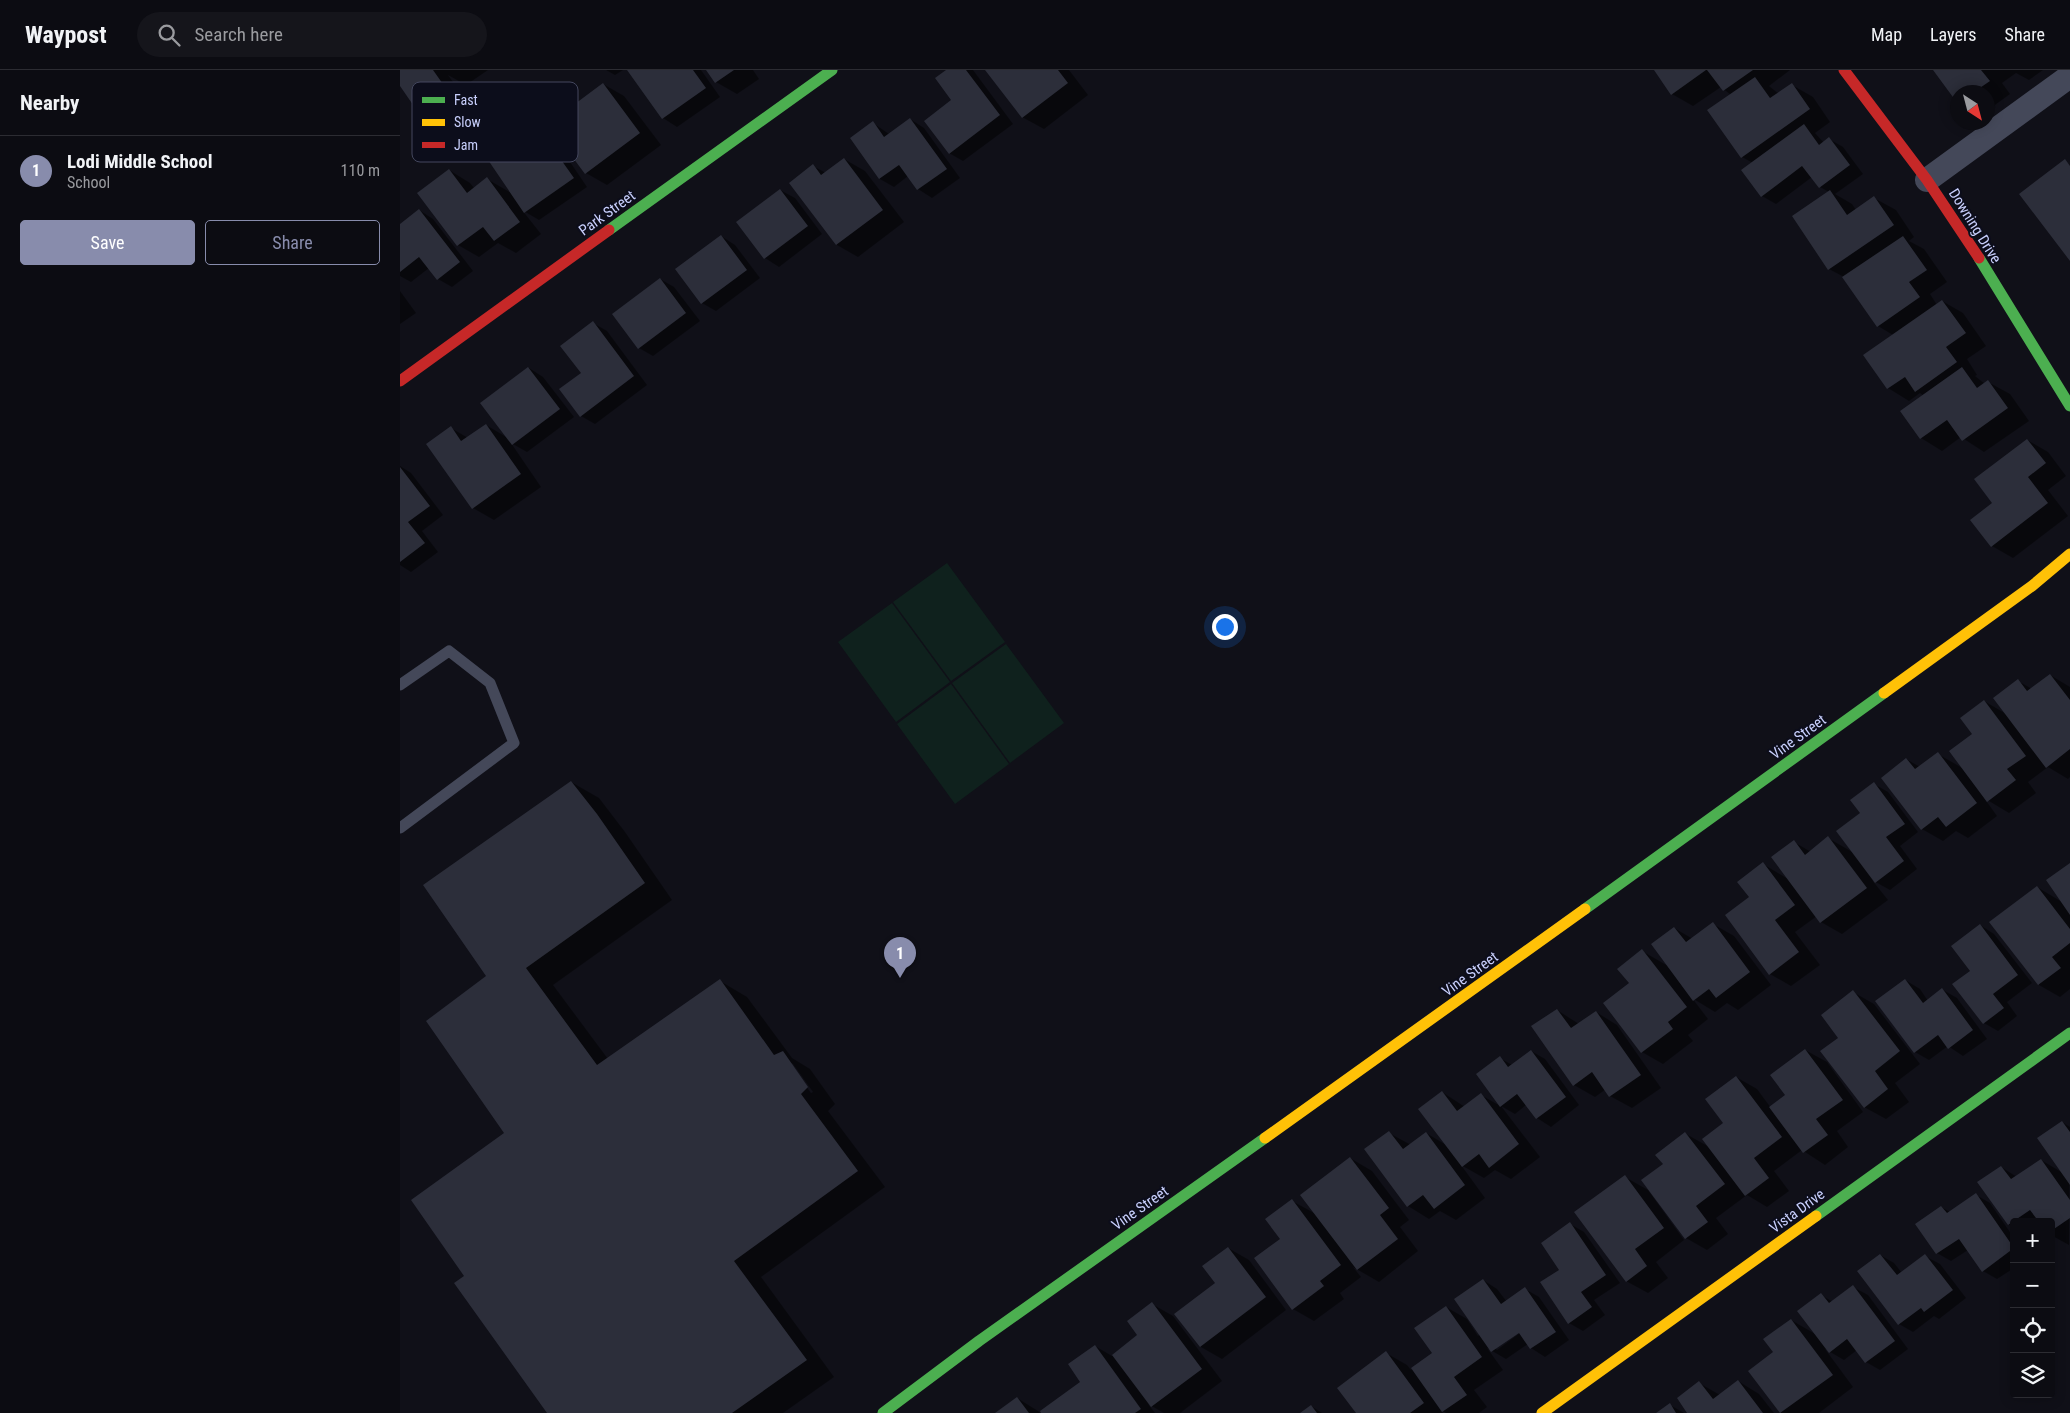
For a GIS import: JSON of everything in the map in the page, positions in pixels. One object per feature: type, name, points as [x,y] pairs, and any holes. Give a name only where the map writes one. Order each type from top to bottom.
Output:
[{"type":"street","name":"Park Street","points":[[400,381],[832,70]]},
{"type":"street","name":"Downing Drive","points":[[1844,70],[1928,180],[2070,406]]},
{"type":"street","points":[[1928,180],[2070,76]]},
{"type":"street","name":"Vine Street","points":[[883,1413],[979,1341],[1412,1034],[2032,586],[2070,554]]},
{"type":"street","name":"Vista Drive","points":[[1542,1413],[2070,1033]]},
{"type":"lane","points":[[400,685],[449,651],[490,683],[514,743],[400,828]]},
{"type":"green space","points":[[947,563],[1005,642],[951,681],[893,602]]},
{"type":"green space","points":[[892,603],[950,682],[896,722],[838,642]]},
{"type":"green space","points":[[1006,644],[1064,723],[1010,763],[952,683]]},
{"type":"green space","points":[[951,684],[1009,764],[955,804],[897,724]]},
{"type":"building","points":[[400,70],[433,70],[442,82],[412,82],[412,103],[400,86]]},
{"type":"building","points":[[627,70],[693,70],[706,88],[662,119]]},
{"type":"building","points":[[706,70],[734,70],[715,83]]},
{"type":"building","points":[[946,70],[966,70],[1000,115],[949,154],[924,121],[951,100],[935,78]]},
{"type":"building","points":[[985,70],[1058,70],[1068,83],[1022,118]]},
{"type":"building","points":[[1654,70],[1706,70],[1671,95]]},
{"type":"building","points":[[1707,70],[1753,70],[1723,91]]},
{"type":"building","points":[[1933,70],[1981,70],[1990,81],[1984,85],[1950,85],[1950,93]]},
{"type":"building","points":[[1755,77],[1770,98],[1792,83],[1810,109],[1741,158],[1707,110]]},
{"type":"building","points":[[603,83],[640,133],[585,174],[576,162],[578,162],[578,102]]},
{"type":"building","points":[[910,118],[947,169],[917,190],[899,165],[879,179],[850,138],[873,121],[884,137]]},
{"type":"building","points":[[1804,124],[1819,145],[1829,137],[1850,165],[1819,188],[1802,166],[1761,197],[1741,170]]},
{"type":"building","points":[[844,158],[883,210],[836,245],[789,183],[813,164],[821,175]]},
{"type":"building","points":[[2065,159],[2070,166],[2070,261],[2019,194]]},
{"type":"building","points":[[489,162],[563,162],[574,178],[524,213]]},
{"type":"building","points":[[449,169],[467,193],[487,177],[520,222],[494,241],[483,227],[457,246],[417,193]]},
{"type":"building","points":[[780,189],[808,226],[764,259],[736,222]]},
{"type":"building","points":[[1830,190],[1847,215],[1874,196],[1894,225],[1828,270],[1792,216]]},
{"type":"building","points":[[419,209],[460,262],[437,280],[419,257],[400,272],[400,224]]},
{"type":"building","points":[[721,235],[747,270],[701,304],[675,269]]},
{"type":"building","points":[[1903,236],[1927,270],[1909,282],[1920,297],[1877,327],[1842,277]]},
{"type":"building","points":[[660,278],[686,313],[638,349],[612,314]]},
{"type":"building","points":[[1942,300],[1966,333],[1946,347],[1957,362],[1915,392],[1905,377],[1887,389],[1863,355]]},
{"type":"building","points":[[593,321],[634,376],[580,417],[559,389],[581,373],[560,346]]},
{"type":"building","points":[[528,367],[560,409],[512,445],[480,403]]},
{"type":"building","points":[[1962,367],[1977,388],[1988,380],[2008,408],[1962,441],[1947,420],[1920,439],[1900,411]]},
{"type":"building","points":[[486,424],[521,474],[472,509],[426,444],[451,426],[461,441]]},
{"type":"building","points":[[2027,439],[2046,463],[2028,477],[2048,503],[1991,547],[1970,520],[1992,503],[1974,479]]},
{"type":"building","points":[[400,467],[430,506],[408,522],[425,543],[400,562]]},
{"type":"building","points":[[2050,674],[2070,700],[2070,749],[2046,768],[1993,698],[2018,679],[2027,691]]},
{"type":"building","points":[[1984,700],[2026,756],[2007,769],[2016,780],[1987,802],[1949,751],[1972,734],[1960,718]]},
{"type":"building","points":[[1938,752],[1977,803],[1946,827],[1938,817],[1921,830],[1881,778],[1906,758],[1915,769]]},
{"type":"building","points":[[571,781],[597,814],[645,883],[526,968],[597,1065],[720,979],[774,1055],[783,1051],[808,1087],[801,1094],[858,1171],[734,1261],[807,1360],[732,1413],[547,1413],[454,1283],[464,1276],[411,1200],[504,1133],[426,1021],[486,976],[423,885]]},
{"type":"building","points":[[1874,782],[1905,824],[1886,837],[1904,861],[1875,883],[1836,831],[1860,813],[1850,800]]},
{"type":"building","points":[[1828,836],[1867,888],[1820,923],[1771,857],[1794,840],[1805,855]]},
{"type":"building","points":[[1763,862],[1795,905],[1775,920],[1799,952],[1769,975],[1725,915],[1749,897],[1737,882]]},
{"type":"building","points":[[2070,863],[2070,915],[2046,880]]},
{"type":"building","points":[[2037,886],[2070,929],[2070,943],[2052,957],[2061,968],[2038,985],[1989,922]]},
{"type":"building","points":[[1713,922],[1750,972],[1716,998],[1709,989],[1693,1001],[1651,944],[1674,927],[1686,942]]},
{"type":"building","points":[[1980,924],[2018,975],[1993,994],[2004,1008],[1983,1024],[1952,984],[1970,971],[1951,946]]},
{"type":"building","points":[[1642,949],[1687,1007],[1668,1022],[1673,1029],[1641,1053],[1603,1003],[1629,983],[1617,969]]},
{"type":"building","points":[[1905,979],[1923,1003],[1942,988],[1973,1030],[1948,1049],[1938,1035],[1914,1053],[1875,1001]]},
{"type":"building","points":[[1853,990],[1900,1051],[1875,1071],[1888,1089],[1864,1108],[1820,1051],[1838,1038],[1821,1015]]},
{"type":"building","points":[[1557,1009],[1571,1028],[1596,1011],[1641,1075],[1609,1097],[1592,1072],[1573,1086],[1531,1026]]},
{"type":"building","points":[[1805,1049],[1843,1100],[1816,1119],[1828,1135],[1803,1153],[1769,1107],[1785,1095],[1770,1075]]},
{"type":"building","points":[[1531,1050],[1566,1097],[1536,1119],[1517,1094],[1500,1107],[1476,1074],[1500,1056],[1508,1067]]},
{"type":"building","points":[[1736,1076],[1782,1137],[1754,1158],[1769,1178],[1745,1196],[1702,1139],[1723,1123],[1705,1099]]},
{"type":"building","points":[[1442,1091],[1457,1111],[1481,1093],[1519,1144],[1489,1168],[1479,1154],[1462,1167],[1418,1109]]},
{"type":"building","points":[[2062,1121],[2070,1132],[2070,1185],[2037,1138]]},
{"type":"building","points":[[1389,1131],[1403,1149],[1426,1132],[1465,1185],[1434,1209],[1423,1195],[1407,1207],[1364,1149]]},
{"type":"building","points":[[1685,1132],[1725,1184],[1696,1206],[1708,1222],[1685,1239],[1641,1180],[1663,1164],[1655,1155]]},
{"type":"building","points":[[1350,1157],[1389,1208],[1380,1215],[1398,1239],[1357,1270],[1300,1195]]},
{"type":"building","points":[[2041,1159],[2070,1200],[2070,1218],[2055,1228],[2055,1218],[2036,1218],[2030,1210],[2018,1218],[2010,1218],[2010,1224],[2008,1225],[1977,1182],[2001,1166],[2011,1179]]},
{"type":"building","points":[[1625,1175],[1664,1228],[1635,1249],[1647,1266],[1626,1282],[1574,1212]]},
{"type":"building","points":[[1976,1193],[2010,1242],[2010,1251],[1982,1272],[1959,1239],[1936,1254],[1915,1224],[1941,1206],[1947,1213]]},
{"type":"building","points":[[1292,1199],[1341,1265],[1320,1281],[1324,1286],[1292,1310],[1254,1258],[1280,1239],[1265,1219]]},
{"type":"building","points":[[1570,1222],[1606,1275],[1581,1292],[1592,1307],[1568,1324],[1540,1282],[1559,1270],[1541,1243]]},
{"type":"building","points":[[1228,1247],[1266,1297],[1200,1347],[1174,1314],[1215,1283],[1202,1266]]},
{"type":"building","points":[[1880,1254],[1897,1275],[1925,1254],[1953,1290],[1924,1312],[1921,1308],[1898,1325],[1857,1271]]},
{"type":"building","points":[[1483,1279],[1501,1304],[1525,1287],[1556,1332],[1530,1349],[1519,1333],[1491,1352],[1454,1299]]},
{"type":"building","points":[[1853,1285],[1895,1341],[1865,1363],[1847,1339],[1829,1353],[1797,1311],[1821,1293],[1829,1303]]},
{"type":"building","points":[[1152,1302],[1202,1369],[1151,1407],[1112,1355],[1137,1335],[1127,1321]]},
{"type":"building","points":[[1446,1306],[1482,1357],[1454,1377],[1467,1395],[1442,1412],[1411,1368],[1432,1353],[1414,1328]]},
{"type":"building","points":[[1791,1319],[1833,1375],[1780,1413],[1748,1371],[1773,1352],[1763,1339]]},
{"type":"building","points":[[1095,1345],[1141,1409],[1135,1413],[1041,1413],[1040,1411],[1080,1382],[1068,1364]]},
{"type":"building","points":[[1386,1351],[1424,1403],[1410,1413],[1356,1413],[1337,1388]]},
{"type":"building","points":[[1738,1380],[1763,1413],[1687,1413],[1677,1398],[1699,1381],[1713,1399]]},
{"type":"building","points":[[1017,1397],[1029,1413],[995,1413]]},
{"type":"building","points":[[1670,1403],[1676,1413],[1656,1413]]},
{"type":"building","points":[[1311,1405],[1317,1413],[1300,1413]]},
{"type":"traffic: fast","points":[[609,230],[832,70]]},
{"type":"traffic: fast","points":[[1979,258],[2070,406]]},
{"type":"traffic: fast","points":[[1585,909],[1884,693]]},
{"type":"traffic: fast","points":[[1816,1216],[2070,1033]]},
{"type":"traffic: fast","points":[[883,1413],[979,1341],[1265,1138]]},
{"type":"traffic: slow","points":[[1884,693],[2032,586],[2070,554]]},
{"type":"traffic: slow","points":[[1265,1138],[1585,909]]},
{"type":"traffic: slow","points":[[1542,1413],[1816,1216]]},
{"type":"traffic: jam","points":[[1844,70],[1927,180],[1979,258]]},
{"type":"traffic: jam","points":[[400,381],[609,230]]},
{"type":"place","name":"Lodi Middle School","points":[[900,978]]}]
